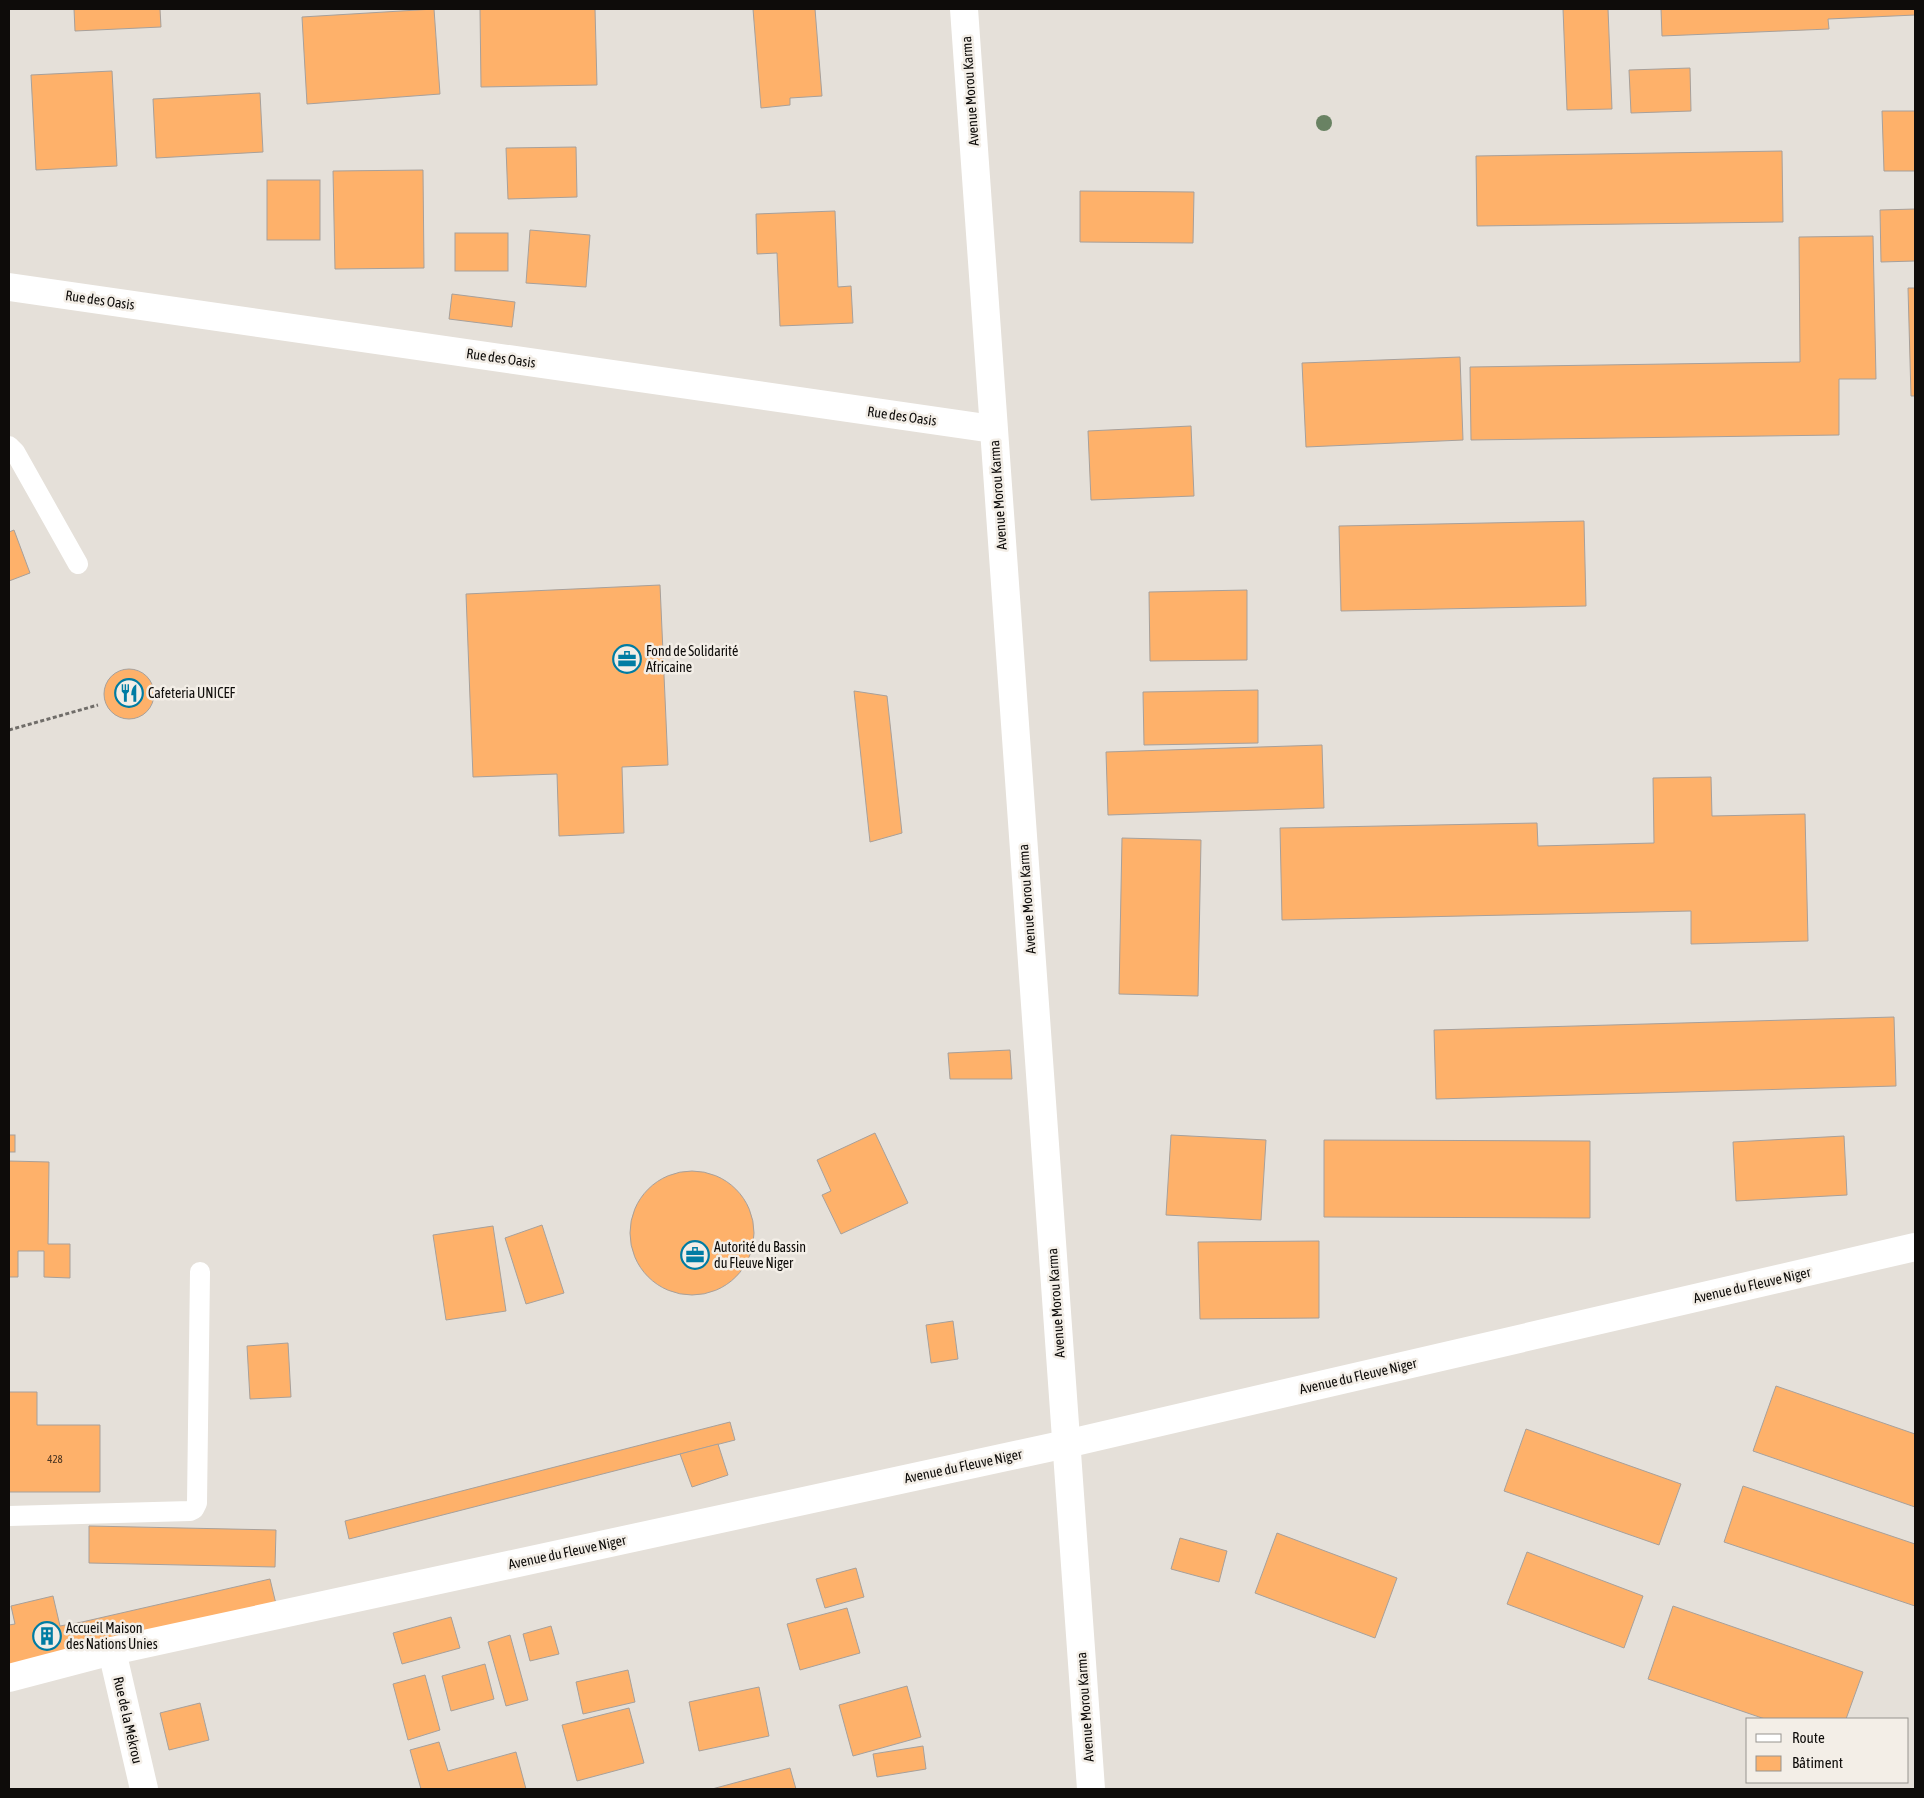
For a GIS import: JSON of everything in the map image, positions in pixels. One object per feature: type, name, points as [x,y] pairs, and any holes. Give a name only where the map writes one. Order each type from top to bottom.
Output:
[{"type":"street","name":"Avenue Morou Karma","points":[[964,9],[1091,1789]]},
{"type":"street","name":"Rue des Oasis","points":[[9,287],[993,429]]},
{"type":"street","name":"Avenue du Fleuve Niger","points":[[9,1678],[112,1651],[1066,1444],[1915,1247]]},
{"type":"street","name":"Rue de la Mékrou","points":[[112,1651],[144,1789]]},
{"type":"lane","points":[[9,446],[15,452],[78,564]]},
{"type":"lane","points":[[9,1516],[194,1509],[197,1503],[200,1272]]},
{"type":"path","points":[[9,730],[98,705]]},
{"type":"building","points":[[74,9],[160,9],[161,27],[75,31]]},
{"type":"building","points":[[434,9],[440,94],[307,104],[302,17]]},
{"type":"building","points":[[480,9],[595,9],[597,85],[481,87]]},
{"type":"building","points":[[753,9],[815,9],[822,96],[790,98],[790,105],[761,108]]},
{"type":"building","points":[[1563,9],[1608,9],[1612,109],[1567,110]]},
{"type":"building","points":[[1661,9],[1915,9],[1915,15],[1828,19],[1829,29],[1662,36]]},
{"type":"building","points":[[1690,68],[1691,111],[1631,113],[1629,70]]},
{"type":"building","points":[[112,71],[117,166],[36,170],[31,75]]},
{"type":"building","points":[[260,93],[263,152],[156,158],[153,99]]},
{"type":"building","points":[[1882,111],[1915,111],[1915,171],[1884,171]]},
{"type":"building","points":[[576,147],[577,197],[508,199],[506,148]]},
{"type":"building","points":[[1782,151],[1783,222],[1477,226],[1476,156]]},
{"type":"building","points":[[423,170],[424,268],[335,269],[333,171]]},
{"type":"building","points":[[267,180],[320,180],[320,240],[267,240]]},
{"type":"building","points":[[1080,191],[1194,192],[1193,243],[1080,242]]},
{"type":"building","points":[[1915,209],[1915,261],[1881,262],[1880,210]]},
{"type":"building","points":[[835,211],[838,287],[851,286],[853,323],[780,326],[777,253],[757,254],[756,214]]},
{"type":"building","points":[[530,230],[590,235],[586,287],[526,283]]},
{"type":"building","points":[[455,233],[508,233],[508,271],[455,271]]},
{"type":"building","points":[[1873,236],[1876,379],[1839,379],[1839,435],[1471,440],[1470,367],[1800,362],[1799,237]]},
{"type":"building","points":[[1908,288],[1915,288],[1915,396],[1911,396]]},
{"type":"building","points":[[452,294],[515,302],[512,327],[449,319]]},
{"type":"building","points":[[1460,357],[1463,440],[1306,447],[1302,363]]},
{"type":"building","points":[[1191,426],[1194,496],[1091,500],[1088,431]]},
{"type":"building","points":[[1584,521],[1586,606],[1341,611],[1339,526]]},
{"type":"building","points":[[14,530],[30,573],[9,581],[9,532]]},
{"type":"building","points":[[660,585],[668,765],[622,767],[624,833],[559,836],[557,774],[473,777],[466,594]]},
{"type":"building","points":[[1247,590],[1247,660],[1150,661],[1149,592]]},
{"type":"building","name":"Cafeteria UNICEF","points":[[124,669],[134,669],[147,676],[154,689],[154,699],[147,712],[134,719],[124,719],[115,715],[108,708],[104,699],[104,689],[108,680],[115,673]]},
{"type":"building","points":[[1258,690],[1258,743],[1144,745],[1143,692]]},
{"type":"building","points":[[854,691],[887,696],[902,833],[870,842]]},
{"type":"building","points":[[1322,745],[1324,808],[1108,815],[1106,752]]},
{"type":"building","points":[[1711,777],[1712,816],[1805,814],[1808,941],[1691,944],[1691,911],[1282,920],[1280,828],[1537,823],[1538,846],[1654,843],[1653,778]]},
{"type":"building","points":[[1122,838],[1201,840],[1198,996],[1119,994]]},
{"type":"building","points":[[1894,1017],[1896,1086],[1436,1099],[1434,1030]]},
{"type":"building","points":[[1010,1050],[1012,1079],[950,1079],[948,1053]]},
{"type":"building","points":[[875,1133],[908,1203],[841,1234],[822,1195],[831,1191],[817,1160]]},
{"type":"building","points":[[9,1135],[15,1135],[15,1152],[9,1152]]},
{"type":"building","points":[[1171,1135],[1266,1140],[1261,1220],[1166,1215]]},
{"type":"building","points":[[1844,1136],[1847,1195],[1736,1201],[1733,1142]]},
{"type":"building","points":[[1324,1140],[1590,1141],[1590,1218],[1324,1217]]},
{"type":"building","points":[[9,1161],[49,1162],[48,1244],[70,1244],[70,1278],[44,1277],[44,1251],[18,1251],[18,1277],[9,1277]]},
{"type":"building","points":[[692,1171],[716,1176],[736,1189],[749,1209],[754,1233],[749,1257],[736,1277],[716,1290],[692,1295],[668,1290],[648,1277],[635,1257],[630,1233],[635,1209],[648,1189],[668,1176]]},
{"type":"building","points":[[542,1225],[564,1293],[526,1304],[505,1238]]},
{"type":"building","points":[[493,1226],[506,1311],[446,1320],[433,1235]]},
{"type":"building","points":[[1319,1241],[1319,1318],[1200,1319],[1198,1242]]},
{"type":"building","points":[[953,1321],[958,1359],[931,1363],[926,1325]]},
{"type":"building","points":[[288,1343],[291,1397],[250,1399],[247,1346]]},
{"type":"building","points":[[1776,1386],[1915,1434],[1915,1507],[1753,1451]]},
{"type":"building","points":[[9,1392],[37,1392],[37,1425],[100,1425],[100,1492],[9,1492]]},
{"type":"building","points":[[730,1422],[735,1440],[349,1539],[345,1521]]},
{"type":"building","points":[[1526,1429],[1681,1484],[1659,1545],[1504,1491]]},
{"type":"building","points":[[718,1444],[728,1475],[692,1487],[680,1454]]},
{"type":"building","points":[[1743,1486],[1915,1544],[1915,1606],[1724,1542]]},
{"type":"building","points":[[89,1526],[276,1530],[275,1567],[89,1563]]},
{"type":"building","points":[[1277,1533],[1397,1578],[1375,1638],[1255,1593]]},
{"type":"building","points":[[1180,1538],[1227,1551],[1219,1582],[1171,1569]]},
{"type":"building","points":[[1527,1552],[1643,1596],[1624,1648],[1507,1604]]},
{"type":"building","points":[[856,1568],[864,1597],[825,1608],[816,1579]]},
{"type":"building","points":[[270,1579],[276,1604],[88,1647],[82,1622]]},
{"type":"building","name":"Accueil Maison des Nations Unies","points":[[53,1596],[60,1626],[82,1622],[88,1647],[9,1666],[9,1625],[15,1624],[11,1606]]},
{"type":"building","points":[[1673,1606],[1863,1672],[1846,1718],[1762,1718],[1648,1679]]},
{"type":"building","points":[[847,1608],[860,1653],[800,1670],[787,1624]]},
{"type":"building","points":[[451,1617],[460,1648],[402,1664],[393,1633]]},
{"type":"building","points":[[551,1626],[559,1654],[530,1661],[523,1634]]},
{"type":"building","points":[[510,1635],[528,1700],[506,1706],[488,1642]]},
{"type":"building","points":[[485,1664],[494,1699],[451,1711],[442,1676]]},
{"type":"building","points":[[628,1670],[635,1702],[583,1714],[576,1682]]},
{"type":"building","points":[[425,1675],[440,1730],[408,1740],[393,1684]]},
{"type":"building","points":[[907,1686],[921,1737],[853,1756],[839,1705]]},
{"type":"building","points":[[759,1687],[769,1736],[699,1751],[689,1702]]},
{"type":"building","points":[[200,1703],[209,1740],[169,1750],[160,1713]]},
{"type":"building","points":[[629,1708],[644,1763],[577,1781],[562,1725]]},
{"type":"building","points":[[439,1742],[448,1771],[516,1752],[526,1789],[421,1789],[410,1750]]},
{"type":"building","points":[[923,1746],[926,1769],[877,1777],[873,1754]]},
{"type":"building","points":[[790,1768],[796,1789],[712,1789]]},
{"type":"place","name":"Fond de Solidarité Africaine","points":[[627,659]]},
{"type":"place","name":"Cafeteria UNICEF","points":[[129,693]]},
{"type":"place","name":"Autorité du Bassin du Fleuve Niger","points":[[695,1255]]},
{"type":"place","name":"Accueil Maison des Nations Unies","points":[[47,1636]]}]
